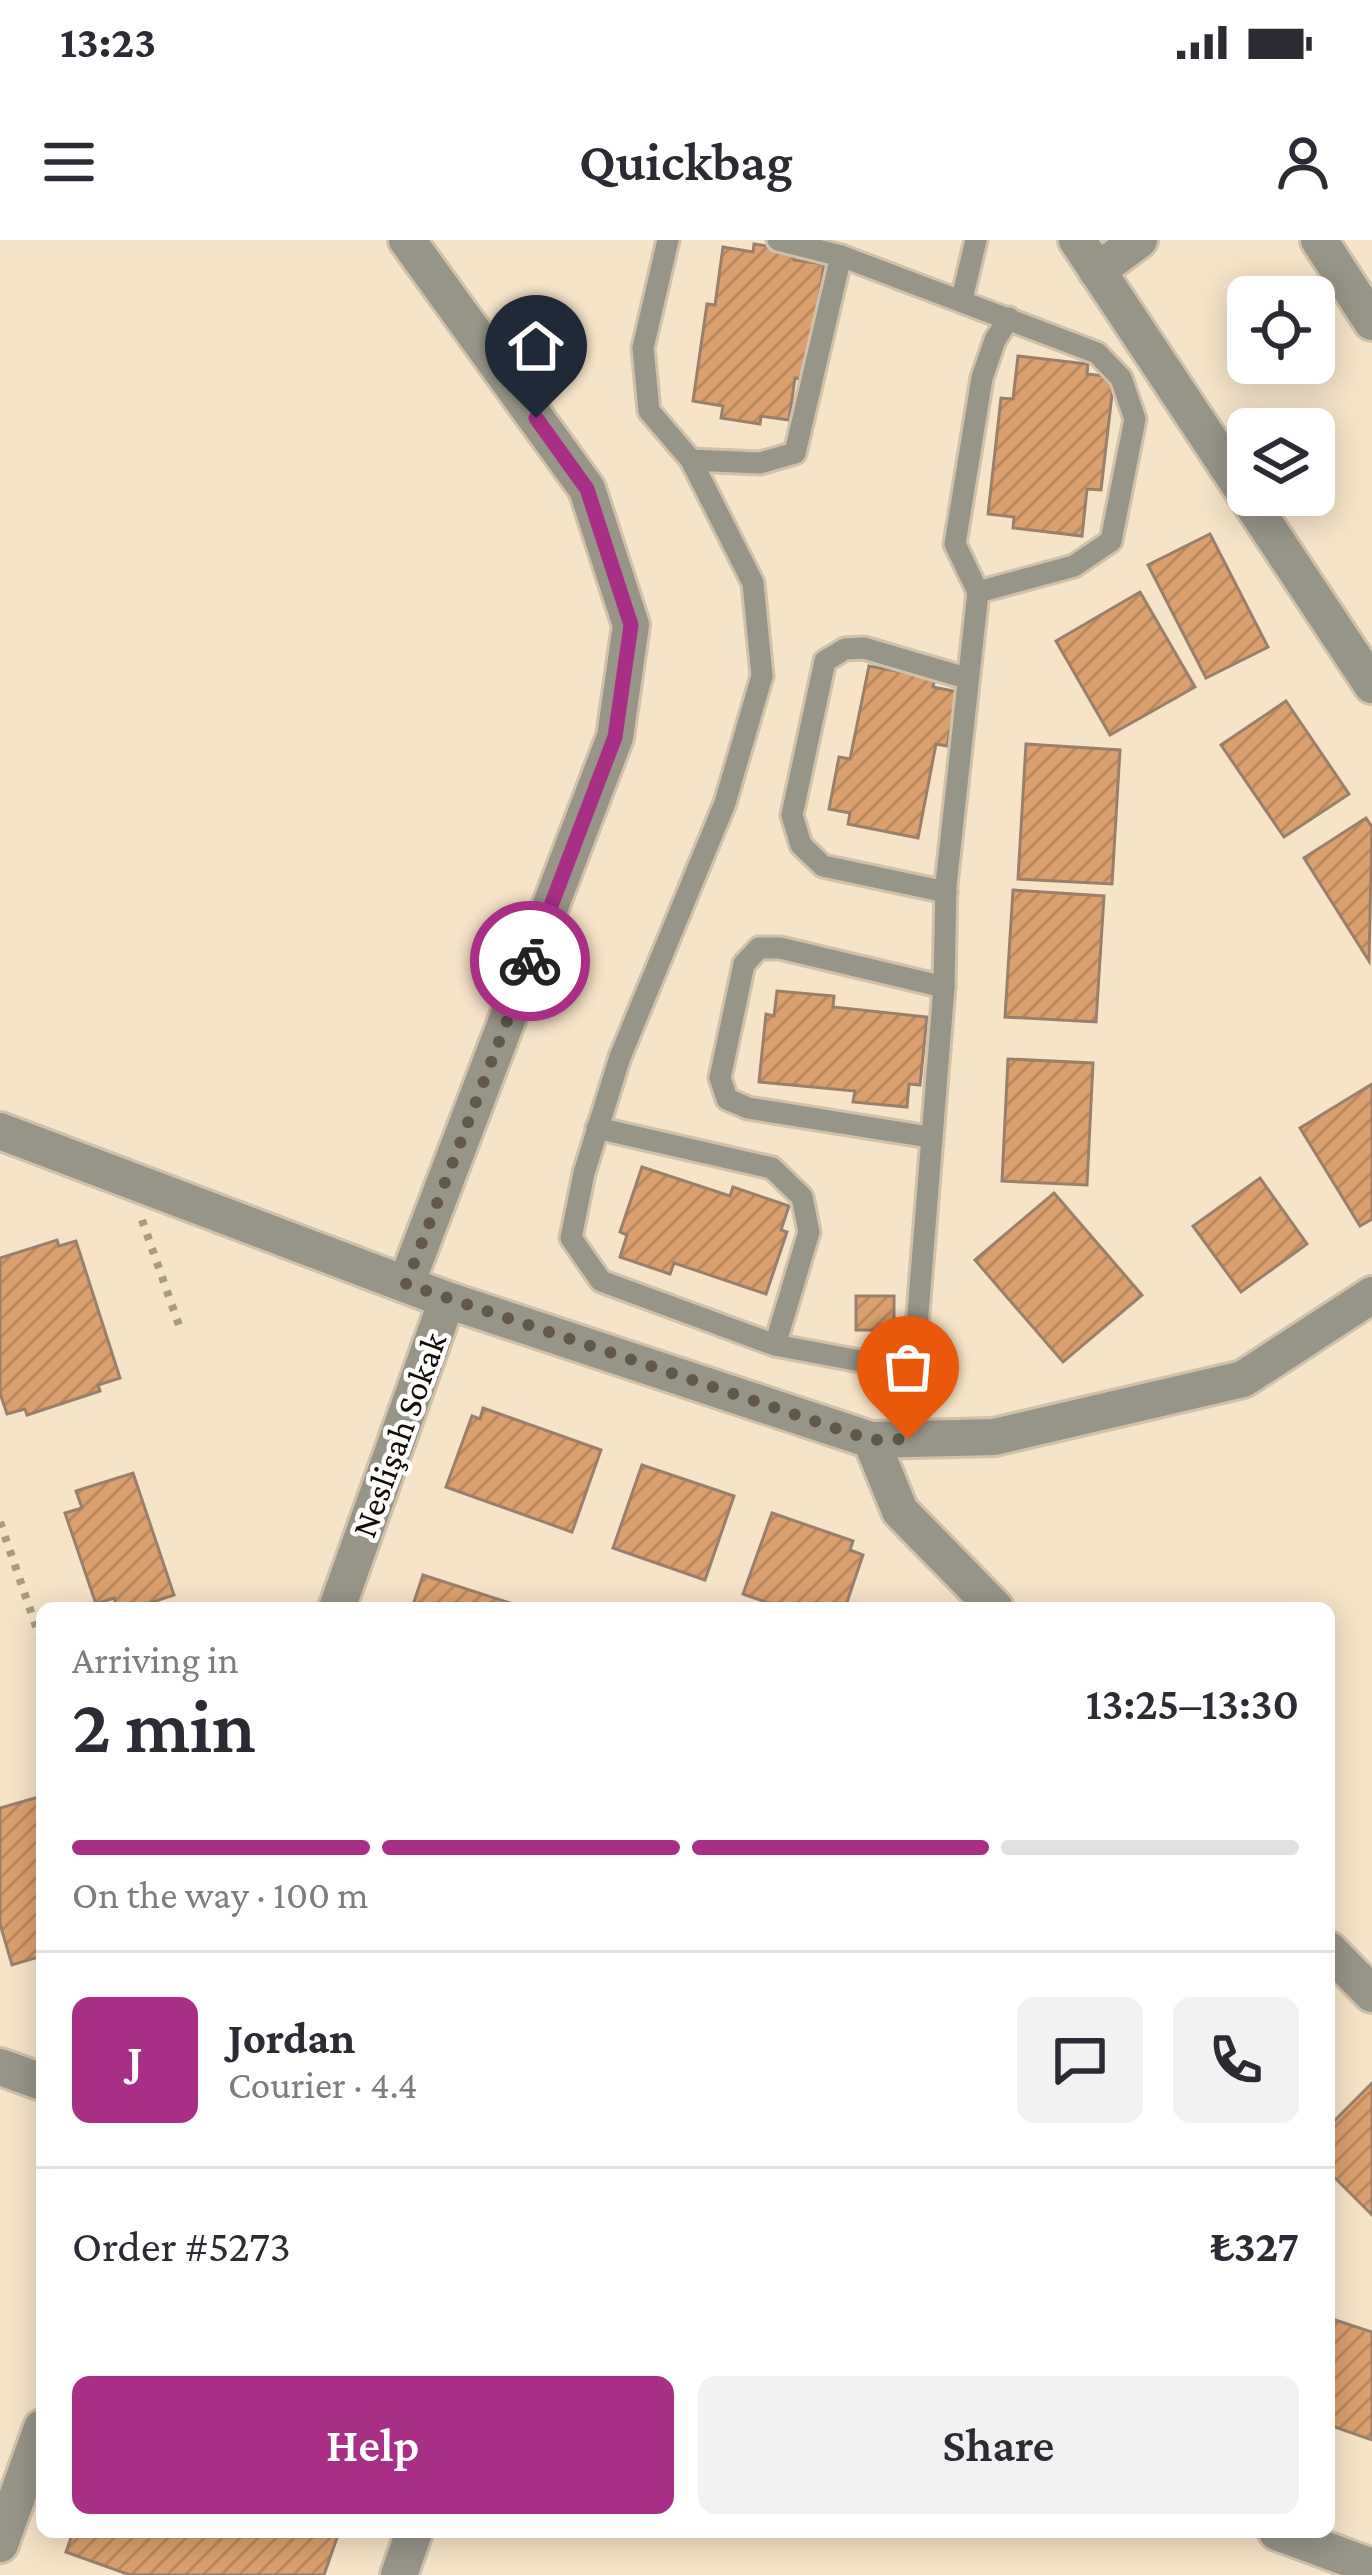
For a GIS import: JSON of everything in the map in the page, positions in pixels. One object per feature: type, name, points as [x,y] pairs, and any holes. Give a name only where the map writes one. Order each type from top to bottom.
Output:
[{"type":"street","name":"Neslişah Sokak","points":[[339,1602],[447,1300],[406,1284],[615,737],[631,625],[587,489],[407,240]]},
{"type":"street","points":[[1139,240],[1087,255],[1372,686]]},
{"type":"street","points":[[1318,240],[1372,322]]},
{"type":"street","points":[[0,1131],[406,1284]]},
{"type":"street","points":[[447,1300],[871,1440],[994,1437],[1243,1379],[1372,1295]]},
{"type":"street","points":[[871,1440],[900,1511],[989,1602]]},
{"type":"street","points":[[1335,1956],[1372,1994]]},
{"type":"street","points":[[0,2067],[36,2080]]},
{"type":"street","points":[[0,2544],[36,2445]]},
{"type":"street","points":[[399,2575],[412,2538]]},
{"type":"street","points":[[1292,2538],[1372,2567]]},
{"type":"lane","points":[[668,240],[643,347],[649,411],[691,460],[753,583],[762,676],[725,803],[620,1057],[571,1238],[601,1281],[775,1345],[913,1371]]},
{"type":"lane","points":[[778,240],[842,256],[1097,353],[1121,378],[1135,419],[1111,541],[1074,566],[978,592]]},
{"type":"lane","points":[[962,299],[976,240]]},
{"type":"lane","points":[[691,460],[760,463],[795,453],[842,256]]},
{"type":"lane","points":[[908,1439],[944,987],[946,892],[978,592],[955,544],[982,378],[995,340],[1009,318]]},
{"type":"lane","points":[[946,892],[823,866],[801,845],[792,815],[825,661],[845,649],[864,648],[966,678]]},
{"type":"lane","points":[[929,1137],[748,1108],[727,1099],[720,1078],[745,964],[759,948],[780,948],[944,987]]},
{"type":"lane","points":[[598,1129],[772,1168],[802,1197],[809,1232],[775,1345]]},
{"type":"path","points":[[128,1179],[180,1328]]},
{"type":"path","points":[[0,1522],[36,1627]]},
{"type":"building","points":[[754,244],[796,250],[794,260],[824,264],[807,380],[795,378],[789,420],[761,416],[760,424],[721,418],[723,406],[693,401],[707,304],[715,305],[723,247],[753,252]]},
{"type":"building","points":[[1018,356],[1088,364],[1087,374],[1114,377],[1101,490],[1087,489],[1082,536],[1013,528],[1014,517],[988,514],[1001,398],[1013,399]]},
{"type":"building","points":[[1210,534],[1268,647],[1206,678],[1148,565]]},
{"type":"building","points":[[1140,592],[1195,687],[1110,735],[1056,641]]},
{"type":"building","points":[[869,666],[935,678],[933,687],[958,692],[947,746],[936,744],[918,838],[848,824],[850,813],[829,809],[839,757],[850,759]]},
{"type":"building","points":[[1286,701],[1349,794],[1284,837],[1221,745]]},
{"type":"building","points":[[1026,744],[1120,750],[1112,884],[1018,879]]},
{"type":"building","points":[[1366,818],[1372,827],[1369,961],[1304,858]]},
{"type":"building","points":[[1013,890],[1104,896],[1096,1022],[1005,1017]]},
{"type":"building","points":[[777,991],[834,996],[833,1007],[927,1017],[920,1085],[909,1084],[907,1107],[853,1102],[855,1091],[759,1082],[766,1014],[774,1016]]},
{"type":"building","points":[[1008,1059],[1093,1063],[1087,1185],[1002,1181]]},
{"type":"building","points":[[1372,1084],[1372,1219],[1360,1226],[1300,1128]]},
{"type":"building","points":[[642,1167],[730,1196],[733,1187],[789,1206],[781,1230],[787,1232],[766,1294],[674,1263],[670,1274],[620,1257],[627,1235],[620,1232]]},
{"type":"building","points":[[1260,1178],[1307,1244],[1241,1292],[1193,1226]]},
{"type":"building","points":[[1054,1193],[1142,1295],[1063,1362],[975,1260]]},
{"type":"building","points":[[57,1240],[59,1246],[76,1241],[120,1378],[98,1385],[100,1391],[27,1415],[25,1409],[7,1414],[0,1393],[0,1258]]},
{"type":"building","points":[[856,1296],[894,1296],[894,1330],[856,1330]]},
{"type":"building","points":[[483,1408],[601,1450],[572,1532],[446,1487],[472,1416],[480,1419]]},
{"type":"building","points":[[642,1465],[734,1496],[705,1580],[613,1548]]},
{"type":"building","points":[[133,1473],[174,1595],[152,1602],[115,1602],[114,1598],[95,1602],[65,1513],[82,1508],[76,1491]]},
{"type":"building","points":[[772,1513],[853,1541],[850,1550],[863,1555],[847,1602],[766,1602],[743,1594]]},
{"type":"building","points":[[423,1575],[507,1602],[414,1602]]},
{"type":"building","points":[[36,1798],[36,1958],[12,1965],[0,1924],[0,1808]]},
{"type":"building","points":[[1372,2083],[1372,2215],[1335,2178],[1335,2120]]},
{"type":"building","points":[[1335,2320],[1372,2332],[1372,2440],[1335,2427]]},
{"type":"building","points":[[71,2538],[337,2538],[324,2575],[130,2575],[66,2552]]},
{"type":"way so far","points":[[530,961],[406,1284],[871,1440],[908,1439]]},
{"type":"route","points":[[530,961],[615,737],[631,625],[587,489],[536,418]]}]
